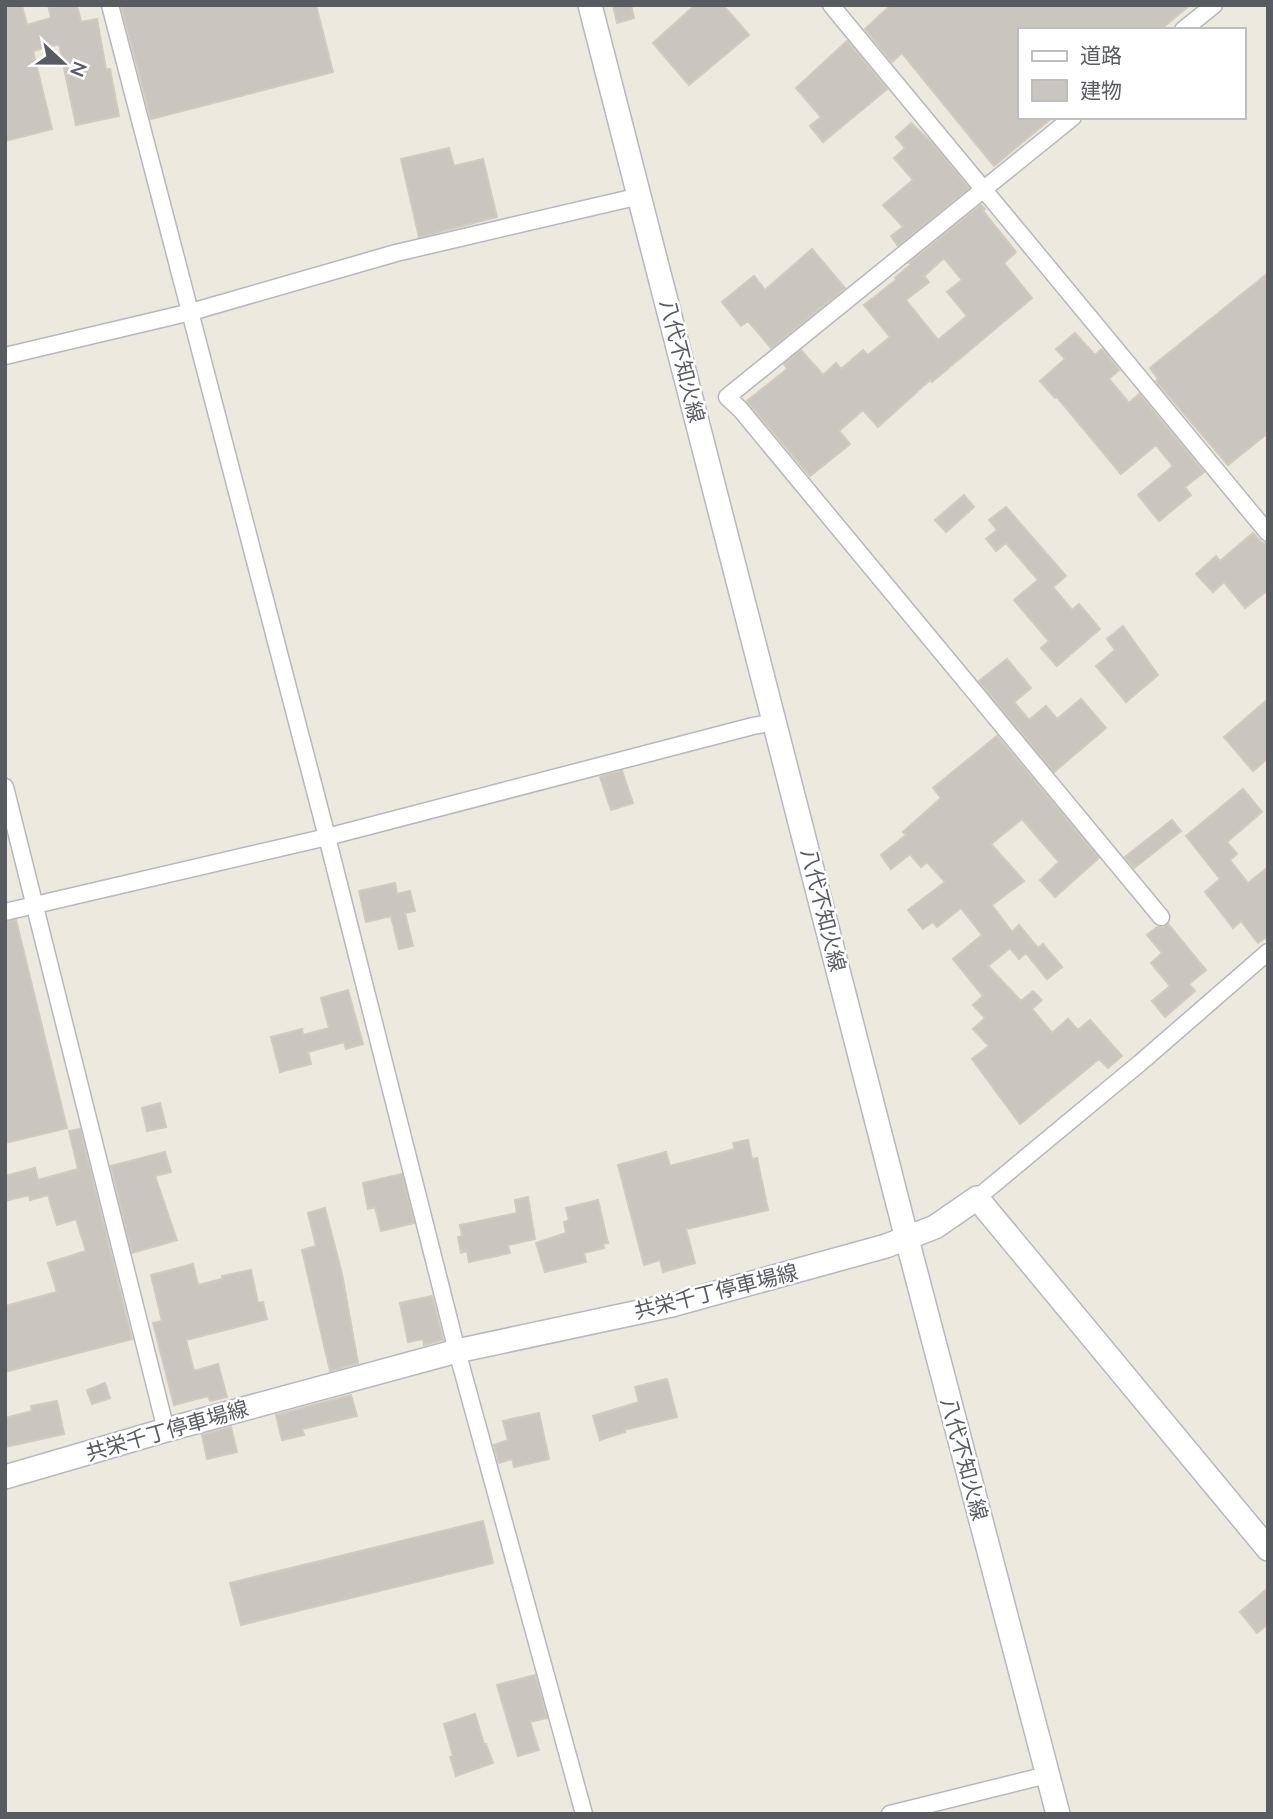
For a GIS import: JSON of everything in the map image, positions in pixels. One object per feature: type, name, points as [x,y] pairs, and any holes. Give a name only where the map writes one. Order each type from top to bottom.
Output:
[{"type":"main road","name":"八代不知火線","points":[[590,5],[907,1239],[1058,1814]]},
{"type":"main road","name":"共栄千丁停車場線","points":[[5,1477],[457,1351],[672,1305],[886,1247],[935,1227],[977,1198]]},
{"type":"main road","points":[[977,1198],[1268,1549]]},
{"type":"street","points":[[110,5],[327,837],[457,1351],[584,1814]]},
{"type":"street","points":[[831,5],[1268,533]]},
{"type":"street","points":[[1185,28],[1214,5]]},
{"type":"street","points":[[1071,119],[727,397],[1161,917]]},
{"type":"street","points":[[5,356],[191,312],[396,253],[640,195]]},
{"type":"street","points":[[5,912],[327,837],[775,722]]},
{"type":"street","points":[[5,787],[166,1430]]},
{"type":"street","points":[[977,1198],[1140,1063],[1268,952]]},
{"type":"street","points":[[890,1814],[1047,1774]]},
{"type":"building","points":[[5,5],[22,5],[27,25],[51,18],[48,5],[77,5],[81,22],[97,19],[106,69],[110,69],[119,116],[76,125],[59,44],[33,51],[52,129],[5,141]]},
{"type":"building","points":[[121,5],[316,5],[333,72],[151,119]]},
{"type":"building","points":[[613,5],[631,5],[634,18],[617,23]]},
{"type":"building","points":[[695,5],[723,5],[749,35],[689,85],[653,43]]},
{"type":"building","points":[[891,5],[1190,5],[1162,28],[1018,28],[1018,119],[1051,119],[994,166],[902,53],[892,62],[865,29]]},
{"type":"building","points":[[847,41],[887,89],[823,142],[810,126],[821,117],[796,88]]},
{"type":"building","points":[[911,123],[932,143],[969,188],[898,246],[891,236],[903,227],[883,205],[913,180],[894,158],[905,148],[896,137]]},
{"type":"building","points":[[449,148],[454,166],[483,159],[497,217],[419,237],[401,159]]},
{"type":"building","points":[[981,205],[1016,252],[1004,263],[1032,298],[932,382],[930,380],[878,427],[863,410],[839,431],[850,444],[810,476],[747,401],[787,369],[784,364],[801,350],[823,375],[836,363],[841,369],[863,350],[868,355],[890,337],[864,305],[896,280],[911,264],[909,263]],"holes":[[[944,258],[962,280],[947,292],[967,316],[938,340],[906,300],[929,282],[924,276]]]},
{"type":"building","points":[[812,249],[845,288],[771,348],[748,321],[741,326],[722,302],[754,276],[765,290]]},
{"type":"building","points":[[1268,273],[1268,433],[1228,465],[1156,381],[1158,379],[1150,368]]},
{"type":"building","points":[[1075,333],[1095,355],[1102,349],[1119,370],[1109,379],[1129,403],[1139,394],[1204,472],[1185,487],[1191,495],[1159,521],[1138,495],[1173,466],[1156,445],[1121,474],[1057,397],[1040,381],[1065,359],[1056,349]]},
{"type":"building","points":[[964,495],[974,507],[946,532],[935,520]]},
{"type":"building","points":[[1006,507],[1066,576],[1053,587],[1072,610],[1079,604],[1100,629],[1057,666],[1041,648],[1049,641],[1014,600],[1038,580],[1006,543],[996,551],[986,539],[997,530],[989,520]]},
{"type":"building","points":[[1253,533],[1262,543],[1268,543],[1268,590],[1245,608],[1224,582],[1213,592],[1196,574],[1216,556],[1220,561]]},
{"type":"building","points":[[1123,626],[1158,675],[1126,702],[1096,666],[1115,650],[1107,639]]},
{"type":"building","points":[[1007,659],[1031,688],[1014,702],[1029,720],[1046,706],[1057,719],[1081,699],[1106,728],[1054,772],[979,681]]},
{"type":"building","points":[[1268,699],[1268,758],[1253,771],[1224,737]]},
{"type":"building","points":[[997,736],[1099,858],[1055,897],[1040,880],[1059,862],[1022,819],[991,844],[1024,881],[992,905],[1012,932],[1019,925],[1038,948],[1043,944],[1062,967],[1047,979],[1026,953],[1019,959],[1010,948],[988,966],[1021,1001],[1033,991],[1042,1000],[1032,1009],[1052,1033],[1068,1019],[1078,1030],[1090,1020],[1122,1056],[1108,1068],[1099,1059],[1020,1124],[972,1059],[989,1046],[973,1029],[985,1018],[973,1005],[983,996],[953,959],[982,935],[961,908],[937,927],[933,922],[923,929],[908,910],[945,882],[927,862],[921,867],[910,854],[891,869],[881,855],[906,835],[903,832],[941,798],[933,788]]},
{"type":"building","points":[[622,771],[633,803],[611,810],[600,777]]},
{"type":"building","points":[[1243,789],[1262,812],[1227,842],[1237,854],[1230,860],[1248,883],[1268,867],[1268,936],[1258,943],[1241,921],[1233,928],[1205,892],[1220,879],[1186,836]]},
{"type":"building","points":[[1172,820],[1181,831],[1134,868],[1125,857]]},
{"type":"building","points":[[395,883],[397,894],[410,891],[415,911],[405,913],[413,946],[399,949],[391,916],[366,922],[359,891]]},
{"type":"building","points":[[16,920],[67,1128],[5,1143],[5,922]]},
{"type":"building","points":[[1168,924],[1206,970],[1189,984],[1195,991],[1165,1017],[1152,1001],[1170,986],[1151,963],[1162,953],[1147,935],[1157,927]]},
{"type":"building","points":[[348,990],[363,1044],[346,1049],[344,1042],[308,1052],[311,1064],[280,1072],[271,1037],[302,1029],[303,1035],[329,1028],[321,998]]},
{"type":"building","points":[[160,1103],[166,1127],[147,1131],[142,1108]]},
{"type":"building","points":[[80,1129],[132,1339],[5,1372],[5,1306],[57,1292],[48,1263],[86,1251],[76,1219],[57,1225],[48,1195],[30,1200],[29,1195],[5,1201],[5,1176],[35,1168],[38,1180],[78,1169],[69,1131]]},
{"type":"building","points":[[748,1140],[752,1159],[757,1158],[768,1210],[686,1229],[695,1263],[663,1272],[660,1260],[644,1265],[618,1165],[666,1152],[670,1166],[735,1149],[733,1143]]},
{"type":"building","points":[[165,1152],[171,1172],[155,1176],[177,1240],[132,1253],[111,1166]]},
{"type":"building","points":[[402,1174],[414,1223],[381,1231],[375,1207],[368,1209],[363,1183]]},
{"type":"building","points":[[528,1197],[535,1239],[508,1245],[510,1253],[469,1262],[467,1251],[461,1253],[458,1237],[462,1236],[460,1225],[517,1213],[515,1200]]},
{"type":"building","points":[[598,1200],[608,1243],[603,1244],[604,1248],[584,1253],[586,1262],[545,1272],[536,1243],[566,1233],[564,1222],[569,1220],[566,1208]]},
{"type":"building","points":[[325,1208],[342,1274],[358,1363],[330,1371],[302,1250],[316,1246],[308,1213]]},
{"type":"building","points":[[193,1264],[198,1285],[222,1279],[222,1276],[251,1270],[258,1303],[263,1302],[267,1319],[186,1340],[194,1371],[218,1364],[227,1397],[210,1401],[208,1396],[174,1405],[153,1323],[162,1321],[151,1275]]},
{"type":"building","points":[[432,1296],[443,1340],[424,1345],[423,1339],[408,1342],[400,1303]]},
{"type":"building","points":[[667,1379],[677,1417],[624,1430],[625,1432],[600,1440],[593,1416],[639,1402],[635,1387]]},
{"type":"building","points":[[105,1383],[110,1398],[92,1404],[87,1390]]},
{"type":"building","points":[[351,1395],[357,1416],[302,1429],[304,1435],[282,1440],[276,1415]]},
{"type":"building","points":[[57,1401],[64,1434],[5,1447],[5,1418],[32,1411],[31,1406]]},
{"type":"building","points":[[539,1413],[549,1459],[514,1467],[512,1459],[499,1463],[494,1445],[508,1440],[503,1421]]},
{"type":"building","points":[[231,1427],[237,1452],[207,1459],[202,1435]]},
{"type":"building","points":[[483,1521],[493,1563],[241,1625],[230,1583]]},
{"type":"building","points":[[1268,1588],[1268,1624],[1257,1633],[1240,1612]]},
{"type":"building","points":[[535,1675],[547,1718],[530,1722],[539,1750],[518,1756],[497,1685]]},
{"type":"building","points":[[475,1714],[493,1763],[456,1776],[444,1724]]}]
